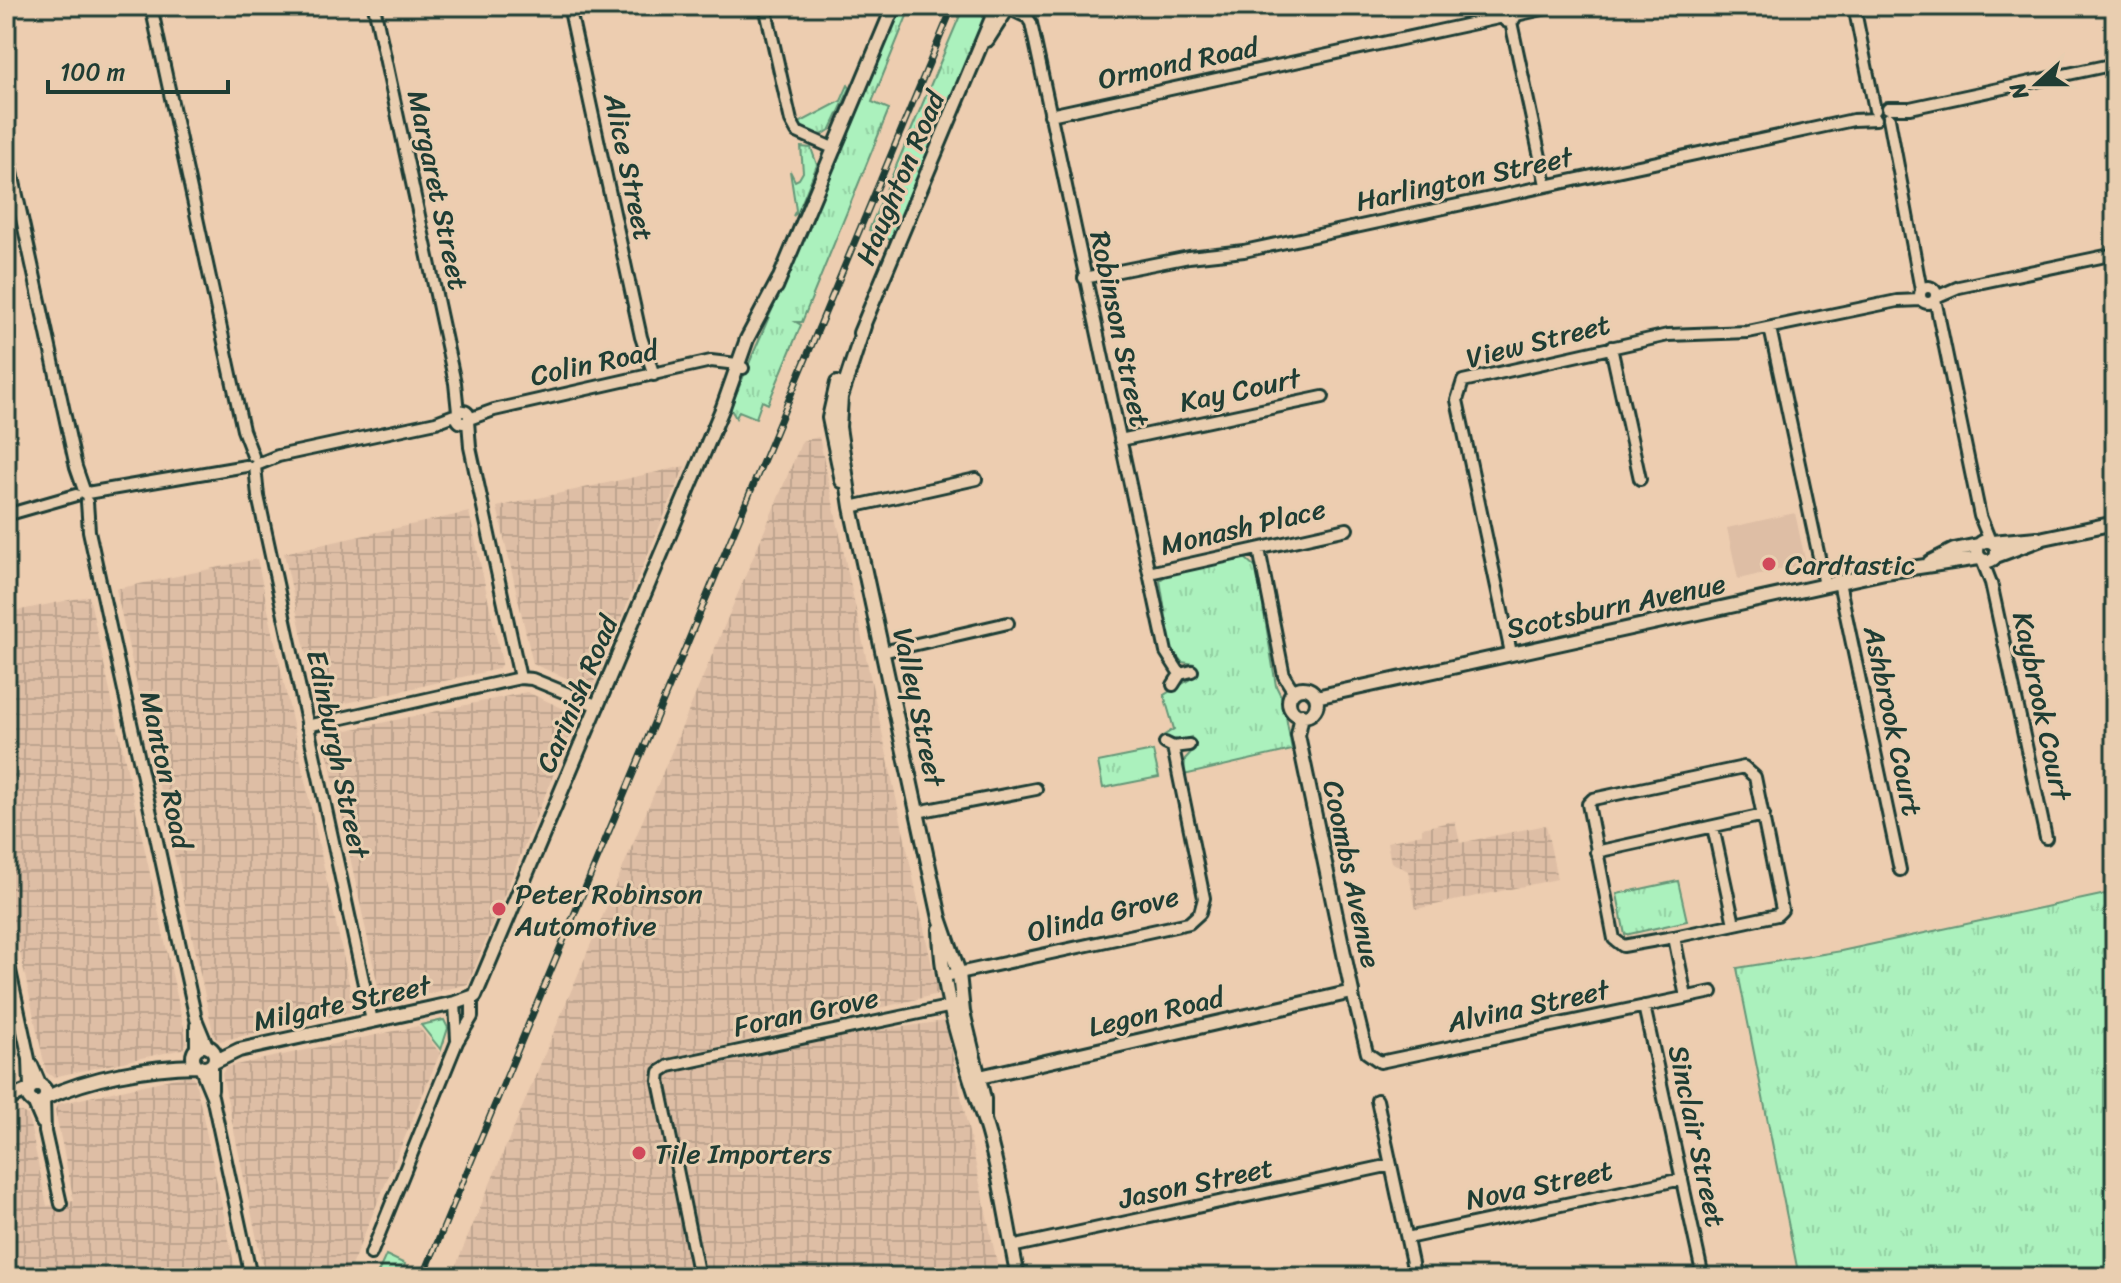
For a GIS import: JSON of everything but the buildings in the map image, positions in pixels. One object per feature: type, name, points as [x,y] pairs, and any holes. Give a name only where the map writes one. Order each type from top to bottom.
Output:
[{"type":"street","name":"Edinburgh Street","points":[[151,6],[372,1021]]},
{"type":"street","name":"Margaret Street","points":[[374,6],[520,678]]},
{"type":"street","name":"Alice Street","points":[[569,6],[648,376]]},
{"type":"street","points":[[765,6],[791,121],[797,132],[835,149]]},
{"type":"street","name":"Carinish Road","points":[[371,1254],[457,1042],[472,1017],[472,997],[483,982],[894,6]]},
{"type":"street","name":"Haughton Road","points":[[833,417],[864,326],[980,48],[1004,6]]},
{"type":"street","name":"Robinson Street","points":[[1004,6],[1029,19],[1166,652],[1180,674]]},
{"type":"street","name":"Ormond Road","points":[[1050,115],[1556,6]]},
{"type":"street","points":[[1854,6],[1871,85],[1882,114]]},
{"type":"street","points":[[1509,14],[1546,185]]},
{"type":"street","name":"Harlington Street","points":[[1084,278],[1189,257],[1244,251],[2115,64]]},
{"type":"street","name":"Kaybrook Court","points":[[1882,114],[1892,144],[1918,264],[1938,325],[2046,838]]},
{"type":"street","name":"Manton Road","points":[[6,145],[251,1277]]},
{"type":"street","name":"View Street","points":[[1511,653],[1457,400],[1458,389],[1471,377],[1683,332],[1741,333],[1770,328],[2115,254]]},
{"type":"street","points":[[1770,328],[1825,585]]},
{"type":"street","points":[[1611,347],[1640,479]]},
{"type":"street","name":"Colin Road","points":[[6,515],[704,364],[738,371]]},
{"type":"street","name":"Kay Court","points":[[1120,440],[1323,397]]},
{"type":"street","name":"Valley Street","points":[[833,417],[940,918],[959,973],[957,1005]]},
{"type":"street","points":[[851,507],[976,479]]},
{"type":"street","name":"Scotsburn Avenue","points":[[1316,697],[2115,523]]},
{"type":"street","name":"Monash Place","points":[[1149,573],[1347,529]]},
{"type":"street","points":[[1259,549],[1284,676],[1294,692]]},
{"type":"street","name":"Ashbrook Court","points":[[1839,582],[1900,870]]},
{"type":"street","points":[[882,652],[1008,623]]},
{"type":"street","points":[[1173,685],[1180,674],[1192,671]]},
{"type":"street","points":[[307,726],[520,678],[532,679],[598,706]]},
{"type":"street","points":[[1306,688],[1316,697],[1314,710],[1302,715],[1294,712],[1289,704],[1294,692],[1306,688]]},
{"type":"street","name":"Coombs Avenue","points":[[1302,715],[1298,735],[1364,1043]]},
{"type":"street","name":"Olinda Grove","points":[[945,976],[1189,923],[1200,913],[1204,898],[1169,745],[1189,745]]},
{"type":"street","points":[[1744,767],[1755,777],[1782,910],[1777,915],[1623,946],[1617,944],[1596,852],[1587,809],[1593,799],[1744,767]]},
{"type":"street","points":[[917,812],[1036,789]]},
{"type":"street","points":[[1596,852],[1764,815]]},
{"type":"street","points":[[1713,827],[1734,924]]},
{"type":"street","name":"Valley Street","points":[[940,918],[945,976],[957,1005],[975,1078],[1018,1277]]},
{"type":"street","points":[[1674,937],[1686,997]]},
{"type":"street","points":[[6,952],[61,1204]]},
{"type":"street","name":"Legon Road","points":[[975,1078],[1352,992]]},
{"type":"street","name":"Alvina Street","points":[[1364,1043],[1374,1060],[1387,1061],[1712,992]]},
{"type":"street","points":[[455,1003],[472,997]]},
{"type":"street","name":"Carinish Road","points":[[455,1003],[457,1042]]},
{"type":"street","name":"Milgate Street","points":[[6,1101],[455,1003]]},
{"type":"street","name":"Foran Grove","points":[[699,1277],[659,1081],[660,1072],[669,1066],[957,1005]]},
{"type":"street","name":"Sinclair Street","points":[[1644,1006],[1703,1277]]},
{"type":"street","points":[[1377,1100],[1415,1277]]},
{"type":"street","name":"Jason Street","points":[[1011,1247],[1391,1165]]},
{"type":"street","name":"Nova Street","points":[[1407,1238],[1682,1179]]},
{"type":"shaded area","points":[[819,437],[938,994],[655,1062],[945,1021],[1000,1277],[451,1277],[802,441]]},
{"type":"shaded area","points":[[685,466],[593,685],[588,687],[533,664],[497,507]]},
{"type":"shaded area","points":[[469,512],[502,663],[498,669],[324,708],[317,704],[284,553]]},
{"type":"shaded area","points":[[1795,513],[1806,564],[1738,579],[1727,528]]},
{"type":"shaded area","points":[[257,559],[355,1011],[220,1041],[214,1037],[116,589]]},
{"type":"shaded area","points":[[89,596],[187,1042],[183,1049],[53,1077],[46,1072],[6,888],[6,613]]},
{"type":"shaded area","points":[[527,692],[573,713],[576,719],[468,984],[387,1004],[381,1000],[325,741],[329,734]]},
{"type":"shaded area","points":[[1455,821],[1460,843],[1546,825],[1557,879],[1416,909],[1408,871],[1391,862],[1387,842],[1422,834],[1422,828]]},
{"type":"shaded area","points":[[6,1016],[19,1078],[15,1085],[6,1087]]},
{"type":"shaded area","points":[[418,1026],[440,1053],[349,1271],[322,1277],[265,1277],[222,1074],[226,1067]]},
{"type":"shaded area","points":[[189,1075],[195,1079],[237,1277],[6,1277],[6,1115],[21,1112],[28,1115],[47,1206],[74,1201],[55,1110],[58,1104]]},
{"type":"green space","points":[[902,6],[911,6],[872,102],[889,109],[802,322],[796,322],[801,325],[768,404],[762,401],[756,418],[739,411],[736,418],[730,408]]},
{"type":"green space","points":[[964,6],[992,6],[892,241],[869,230]]},
{"type":"green space","points":[[848,85],[850,88],[831,129],[822,135],[805,131],[799,123],[841,101]]},
{"type":"green space","points":[[801,147],[811,148],[817,165],[798,212],[793,216],[796,210],[790,171],[795,181],[803,172]]},
{"type":"green space","points":[[1245,558],[1257,569],[1276,686],[1283,700],[1292,750],[1184,775],[1185,759],[1195,748],[1191,737],[1179,741],[1163,736],[1174,729],[1164,695],[1197,675],[1194,664],[1182,662],[1171,648],[1160,580],[1169,574]]},
{"type":"green space","points":[[1153,751],[1159,777],[1103,788],[1098,762]]},
{"type":"green space","points":[[1678,881],[1687,921],[1625,935],[1617,894]]},
{"type":"green space","points":[[2115,892],[2115,1277],[1799,1277],[1737,968],[1841,951]]},
{"type":"green space","points":[[444,1020],[448,1028],[441,1050],[421,1025]]},
{"type":"green space","points":[[386,1255],[405,1264],[400,1277],[376,1277]]},
{"type":"railway","points":[[423,1277],[953,6]]},
{"type":"place","name":"Cardtastic","points":[[1769,564]]},
{"type":"place","name":"Peter Robinson Automotive","points":[[499,909]]},
{"type":"place","name":"Tile Importers","points":[[639,1153]]}]
